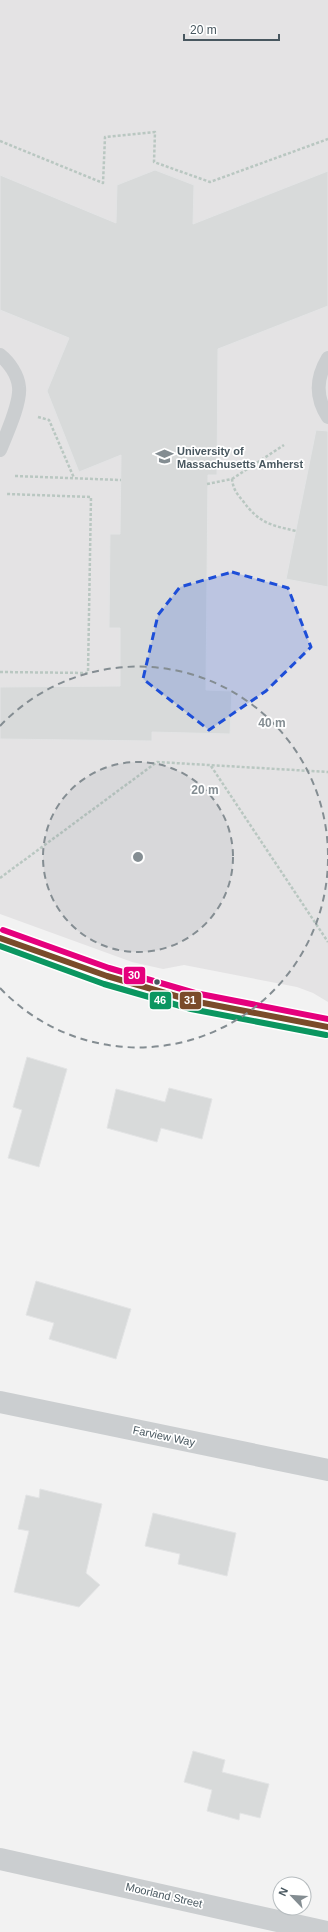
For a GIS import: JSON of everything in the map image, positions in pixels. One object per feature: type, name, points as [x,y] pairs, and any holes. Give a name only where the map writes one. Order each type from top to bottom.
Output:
[{"type":"main road","points":[[0,938],[87,970],[192,1001],[328,1027]]},
{"type":"street","name":"Farview Way","points":[[0,1402],[328,1470]]},
{"type":"street","name":"Moorland Street","points":[[0,1859],[327,1932]]},
{"type":"lane","points":[[0,355],[6,360],[14,372],[19,387],[12,421],[0,450]]},
{"type":"lane","points":[[328,358],[321,370],[318,387],[319,402],[328,417]]},
{"type":"path","points":[[0,141],[103,183],[105,137],[155,132],[154,162],[210,182],[328,139]]},
{"type":"path","points":[[38,417],[49,420],[74,478]]},
{"type":"path","points":[[208,484],[232,479],[284,445]]},
{"type":"path","points":[[15,476],[121,480]]},
{"type":"path","points":[[232,479],[233,489],[253,515],[271,525],[296,531]]},
{"type":"path","points":[[0,672],[88,673],[91,497],[7,494]]},
{"type":"path","points":[[0,878],[157,762],[328,772]]},
{"type":"path","points":[[210,766],[328,942]]},
{"type":"highlighted area","points":[[232,572],[288,588],[311,647],[266,691],[209,730],[143,679],[158,615],[180,587]]},
{"type":"shaded area","name":"University of Massachusetts Amherst","points":[[0,0],[328,0],[328,1002],[313,993],[297,987],[184,965],[163,969],[132,962],[0,914]]},
{"type":"building","points":[[155,170],[194,185],[193,224],[328,171],[328,306],[218,349],[217,475],[208,475],[206,690],[232,691],[230,734],[152,732],[152,741],[0,739],[0,687],[120,686],[120,628],[109,628],[110,534],[120,534],[121,455],[79,472],[47,391],[69,338],[0,310],[0,175],[116,223],[117,185]]},
{"type":"building","points":[[316,430],[328,431],[328,587],[286,579]]},
{"type":"building","points":[[27,1057],[67,1069],[39,1167],[8,1158],[22,1110],[13,1107]]},
{"type":"building","points":[[169,1088],[212,1099],[202,1139],[161,1128],[157,1142],[107,1128],[116,1089],[165,1102]]},
{"type":"building","points":[[36,1281],[131,1309],[116,1359],[49,1339],[54,1323],[26,1315]]},
{"type":"building","points":[[40,1489],[102,1504],[86,1573],[100,1585],[79,1607],[14,1592],[29,1531],[18,1529],[26,1495],[39,1498]]},
{"type":"building","points":[[153,1513],[236,1533],[227,1576],[178,1564],[180,1554],[145,1546]]},
{"type":"building","points":[[193,1751],[225,1760],[222,1772],[269,1784],[260,1818],[240,1813],[239,1820],[207,1811],[212,1790],[184,1782]]},
{"type":"transit line","name":"30","points":[[3,930],[109,968],[195,993],[328,1019]]},
{"type":"transit line","name":"31","points":[[0,938],[107,976],[193,1001],[328,1027]]},
{"type":"transit line","name":"46","points":[[0,946],[104,984],[191,1009],[326,1035]]},
{"type":"place","name":"University of Massachusetts Amherst","points":[[164,457]]}]
